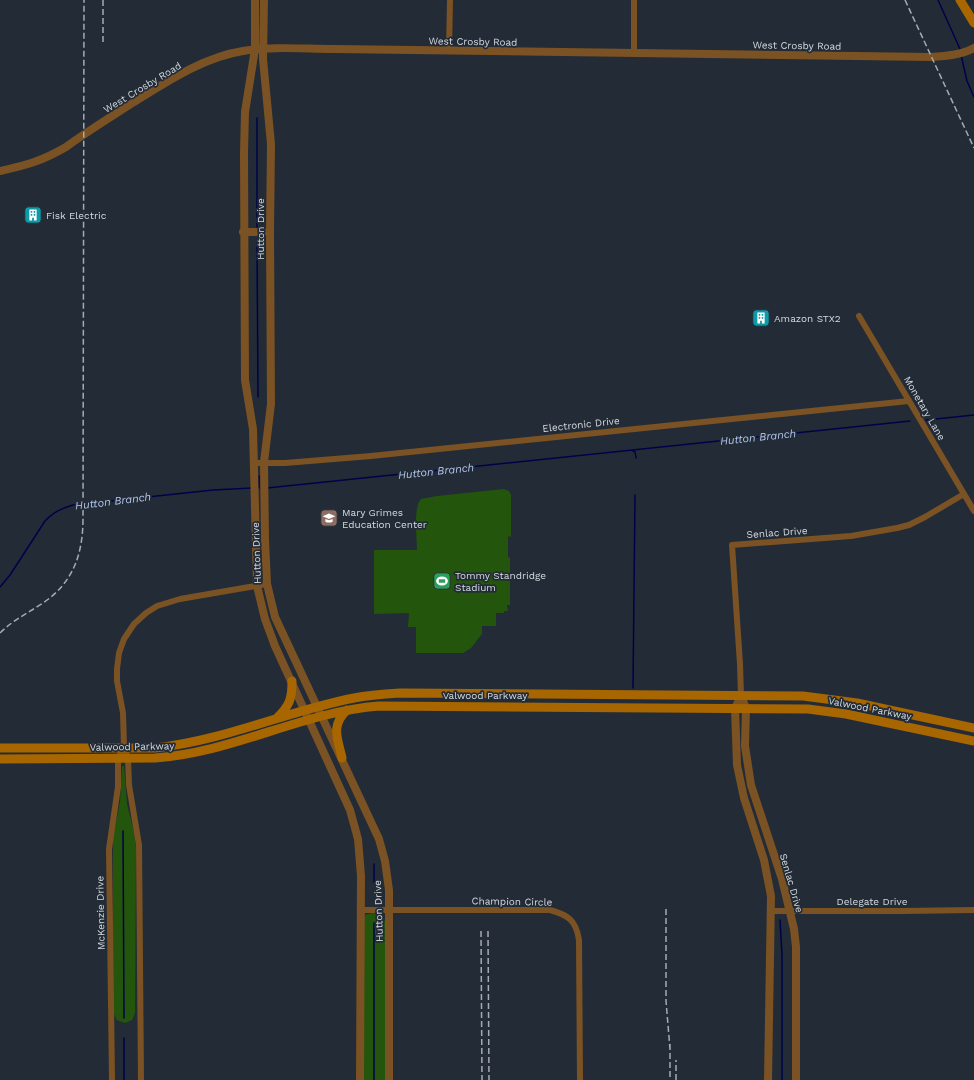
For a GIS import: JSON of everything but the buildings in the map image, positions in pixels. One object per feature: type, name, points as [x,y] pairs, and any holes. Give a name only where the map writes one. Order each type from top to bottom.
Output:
[{"type":"main road","points":[[960,0],[974,23]]},
{"type":"main road","points":[[276,719],[285,710],[290,702],[292,681]]},
{"type":"main road","name":"Valwood Parkway","points":[[0,759],[175,756],[196,752],[308,715],[318,707],[355,698],[380,694],[803,696],[827,698],[884,708],[974,728]]},
{"type":"main road","points":[[476,694],[476,706]]},
{"type":"main road","points":[[624,695],[624,707]]},
{"type":"main road","points":[[826,710],[827,698]]},
{"type":"main road","name":"Valwood Parkway","points":[[0,748],[155,748],[174,746],[276,719],[308,715],[322,716],[347,710],[379,706],[746,708],[826,710],[974,741]]},
{"type":"main road","points":[[342,758],[336,730],[337,722],[347,710]]},
{"type":"main road","points":[[928,731],[931,719]]},
{"type":"street","name":"Hutton Drive","points":[[255,0],[259,49],[271,144],[271,404],[260,505],[257,586],[264,619],[350,810],[358,840],[361,876],[360,1080]]},
{"type":"street","name":"Hutton Drive","points":[[264,0],[259,49],[245,112],[243,232],[245,380],[253,429],[255,472],[260,505],[267,584],[275,617],[379,839],[385,862],[388,883],[389,910],[389,1080]]},
{"type":"street","points":[[449,51],[450,0]]},
{"type":"street","points":[[634,0],[634,53]]},
{"type":"street","name":"West Crosby Road","points":[[0,170],[34,163],[50,156],[164,84],[203,63],[227,54],[259,49],[931,57],[953,55],[971,49]]},
{"type":"street","points":[[243,232],[270,232]]},
{"type":"street","name":"Monetary Lane","points":[[859,316],[974,511]]},
{"type":"street","name":"Electronic Drive","points":[[255,463],[371,456],[909,401]]},
{"type":"street","name":"Senlac Drive","points":[[796,1080],[796,947],[794,929],[782,879],[755,800],[748,771],[745,746],[746,708],[741,696],[732,545],[851,536],[898,528],[909,525],[925,517],[964,494]]},
{"type":"street","points":[[142,1080],[139,845],[129,785],[128,758],[124,748],[123,713],[117,681],[117,669],[121,647],[128,633],[138,620],[153,608],[163,603],[267,584]]},
{"type":"street","name":"Senlac Drive","points":[[741,696],[735,708],[737,765],[746,803],[764,860],[771,896],[768,1080]]},
{"type":"street","name":"McKenzie Drive","points":[[112,1080],[109,849],[117,794],[118,758],[124,748]]},
{"type":"street","points":[[746,803],[755,800]]},
{"type":"street","name":"Champion Circle","points":[[360,910],[550,910],[562,913],[571,919],[578,930],[580,940],[580,1080]]},
{"type":"street","name":"Delegate Drive","points":[[771,911],[974,910]]},
{"type":"green space","name":"Tommy Standridge Stadium","points":[[504,489],[509,491],[511,495],[511,537],[508,536],[508,557],[510,558],[510,605],[507,605],[508,611],[504,611],[504,613],[496,613],[496,626],[482,626],[482,634],[471,648],[463,653],[416,653],[416,627],[408,627],[409,613],[374,614],[374,550],[417,550],[416,515],[421,499]]},
{"type":"green space","points":[[122,766],[124,766],[127,804],[134,832],[136,848],[135,1013],[132,1020],[125,1023],[117,1020],[113,1012],[113,838],[120,802]]},
{"type":"green space","points":[[372,913],[380,915],[385,922],[385,1080],[362,1080],[363,919],[365,915]]},
{"type":"waterway","points":[[938,0],[960,49]]},
{"type":"waterway","points":[[961,55],[967,81],[974,97]]},
{"type":"waterway","points":[[257,118],[257,227]]},
{"type":"waterway","points":[[257,242],[258,397]]},
{"type":"waterway","points":[[926,420],[974,415]]},
{"type":"waterway","name":"Hutton Branch","points":[[267,488],[910,421]]},
{"type":"waterway","points":[[633,451],[635,452],[636,458]]},
{"type":"waterway","points":[[259,476],[259,488]]},
{"type":"waterway","name":"Hutton Branch","points":[[0,587],[10,575],[45,521],[54,513],[65,508],[73,505],[213,490],[252,488]]},
{"type":"waterway","points":[[633,688],[635,495]]},
{"type":"waterway","points":[[123,831],[124,1018]]},
{"type":"waterway","points":[[374,864],[374,882]]},
{"type":"waterway","points":[[780,920],[782,955],[782,1080]]},
{"type":"waterway","points":[[374,923],[374,1080]]},
{"type":"waterway","points":[[124,1038],[124,1080]]},
{"type":"railway","points":[[0,633],[15,620],[54,595],[62,586],[75,566],[79,555],[83,531],[84,0]]},
{"type":"railway","points":[[103,0],[103,45]]},
{"type":"railway","points":[[905,0],[974,148]]},
{"type":"railway","points":[[666,909],[666,1001],[670,1049]]},
{"type":"railway","points":[[481,931],[482,1080]]},
{"type":"railway","points":[[488,931],[489,1080]]},
{"type":"railway","points":[[670,1044],[670,1080]]},
{"type":"railway","points":[[676,1060],[676,1080]]},
{"type":"place","name":"Fisk Electric","points":[[33,215]]},
{"type":"place","name":"Amazon STX2","points":[[761,318]]},
{"type":"place","name":"Mary Grimes Education Center","points":[[329,518]]},
{"type":"place","name":"Tommy Standridge Stadium","points":[[442,581]]}]
